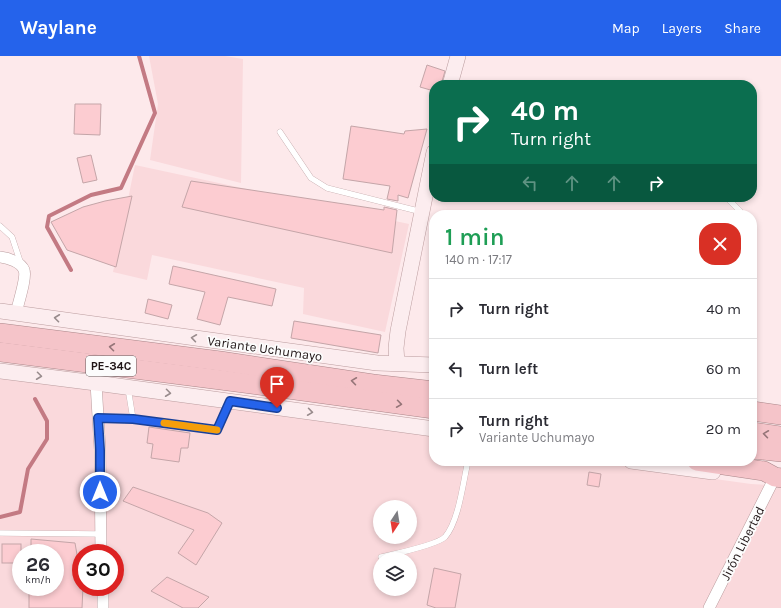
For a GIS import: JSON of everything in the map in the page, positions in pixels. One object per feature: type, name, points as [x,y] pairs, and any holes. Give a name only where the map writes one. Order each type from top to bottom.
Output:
[{"type":"highway","name":"Variante Uchumayo","points":[[0,334],[220,361],[373,384],[429,390]]},
{"type":"highway","name":"PE-34C","points":[[0,352],[429,408]]},
{"type":"highway","points":[[373,384],[429,378]]},
{"type":"highway","points":[[757,412],[781,415]]},
{"type":"highway","points":[[757,433],[781,436]]},
{"type":"highway","points":[[757,450],[781,452]]},
{"type":"highway","points":[[730,466],[764,471],[778,478]]},
{"type":"main road","points":[[451,80],[458,56]]},
{"type":"main road","points":[[397,363],[396,348],[398,331],[429,177]]},
{"type":"main road","name":"Variante Uchumayo","points":[[0,311],[96,323],[377,363],[429,365]]},
{"type":"main road","points":[[0,371],[429,428]]},
{"type":"main road","points":[[668,466],[763,479],[778,478]]},
{"type":"street","points":[[0,257],[4,257],[21,264],[25,271],[16,313]]},
{"type":"street","points":[[96,383],[100,450],[101,544]]},
{"type":"street","name":"Jirón Libertad","points":[[709,608],[778,478]]},
{"type":"street","points":[[103,596],[103,608]]},
{"type":"lane","points":[[280,132],[310,178],[327,188],[422,212]]},
{"type":"lane","points":[[731,202],[739,210]]},
{"type":"lane","points":[[0,226],[12,236],[21,264]]},
{"type":"lane","points":[[128,388],[133,419]]},
{"type":"lane","points":[[98,418],[133,419],[217,430],[230,401]]},
{"type":"lane","points":[[400,552],[431,544],[444,537],[455,520],[467,466]]},
{"type":"lane","points":[[0,533],[100,534]]},
{"type":"shaded area","points":[[149,56],[225,56],[243,59],[241,183],[150,160],[158,104]]},
{"type":"shaded area","points":[[135,165],[409,224],[385,332],[303,314],[304,288],[152,255],[147,280],[113,272]]},
{"type":"shaded area","points":[[0,377],[429,434],[429,466],[625,466],[751,484],[781,486],[781,608],[0,608]]},
{"type":"building","points":[[427,65],[445,71],[442,80],[429,80],[429,90],[420,87]]},
{"type":"building","points":[[75,104],[101,104],[100,135],[74,134]]},
{"type":"building","points":[[351,126],[404,134],[405,131],[427,129],[408,198],[398,195],[398,201],[387,199],[390,186],[343,179]]},
{"type":"building","points":[[91,155],[97,180],[83,183],[77,158]]},
{"type":"building","points":[[191,181],[384,210],[384,207],[397,210],[392,253],[182,207]]},
{"type":"building","points":[[132,196],[116,267],[67,250],[51,222],[83,207]]},
{"type":"building","points":[[173,266],[276,289],[272,306],[228,297],[220,325],[197,319],[205,292],[169,284]]},
{"type":"building","points":[[148,299],[172,305],[168,319],[145,313]]},
{"type":"building","points":[[294,321],[381,335],[378,353],[291,338]]},
{"type":"building","points":[[149,427],[190,433],[188,448],[181,448],[179,462],[151,458],[153,444],[147,443]]},
{"type":"building","points":[[589,472],[601,474],[599,487],[587,485]]},
{"type":"building","points":[[133,487],[208,513],[222,523],[196,565],[178,553],[194,530],[123,501]]},
{"type":"building","points":[[31,539],[75,543],[72,544],[72,596],[83,596],[82,608],[29,608],[29,596],[64,596],[64,544],[31,544]]},
{"type":"building","points":[[2,544],[12,544],[12,563],[2,563]]},
{"type":"building","points":[[434,568],[461,574],[455,608],[436,608],[427,605]]},
{"type":"building","points":[[167,577],[209,597],[198,608],[183,608],[151,591]]},
{"type":"waterway","points":[[71,270],[47,227],[49,216],[91,195],[121,188],[155,113],[139,56]]},
{"type":"waterway","points":[[0,517],[20,512],[28,469],[47,439],[47,421],[35,399]]},
{"type":"slow traffic","points":[[164,423],[217,430]]},
{"type":"route","points":[[100,492],[98,418],[133,419],[217,430],[230,401],[277,408]]}]
